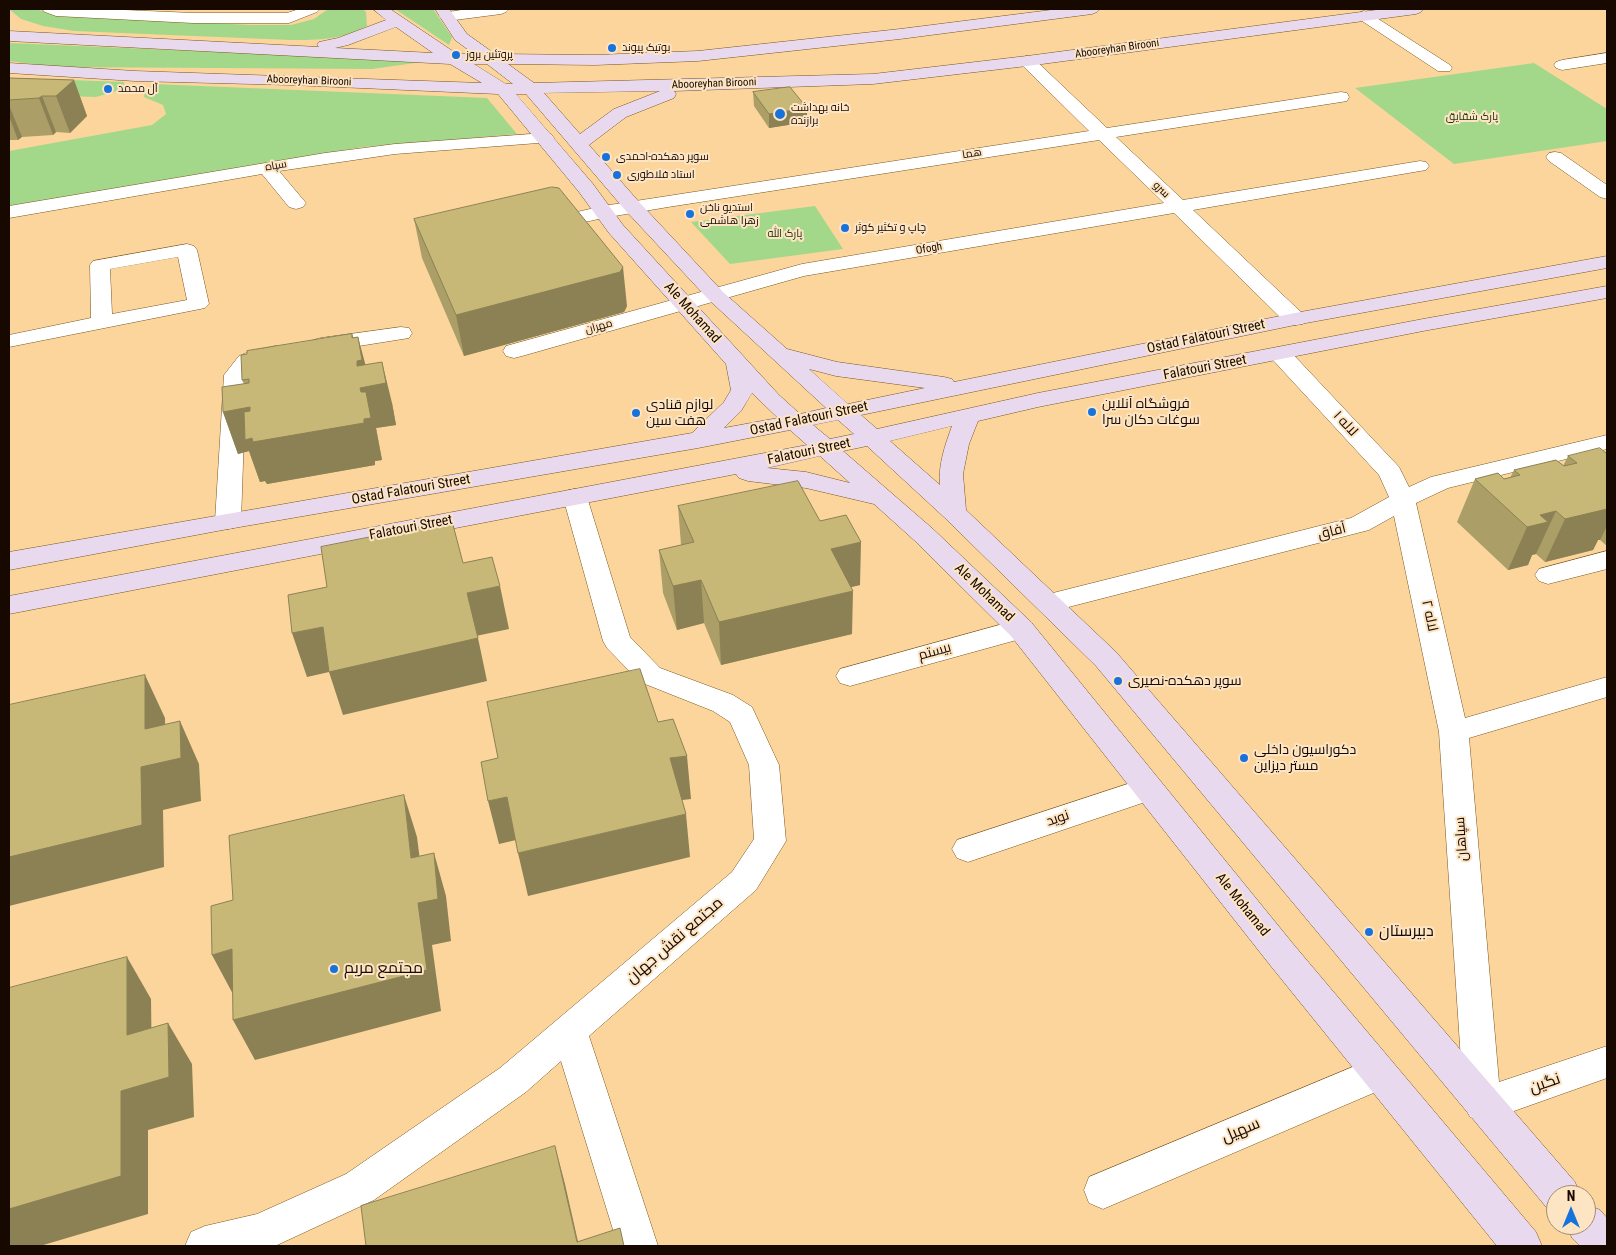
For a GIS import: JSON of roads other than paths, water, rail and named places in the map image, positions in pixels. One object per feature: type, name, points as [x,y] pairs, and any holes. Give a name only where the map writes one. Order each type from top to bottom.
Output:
[{"type":"main road","name":"Ale Mohamad","points":[[380,9],[436,48],[451,30]]},
{"type":"main road","points":[[487,58],[595,60],[691,57],[900,34],[1092,9]]},
{"type":"main road","name":"Abooreyhan Birooni","points":[[9,68],[135,76],[292,80],[503,89],[710,85],[873,78],[1027,61],[1416,9]]},
{"type":"main road","points":[[9,36],[273,51],[318,47],[342,42],[397,21]]},
{"type":"main road","points":[[9,24],[13,28],[33,37]]},
{"type":"main road","name":"Ale Mohamad","points":[[451,30],[531,89],[633,207],[716,296],[954,512],[1106,659],[1552,1185]]},
{"type":"main road","name":"Ale Mohamad","points":[[451,30],[545,138],[603,212],[771,400],[885,500],[1021,629],[1379,1073],[1522,1246]]},
{"type":"main road","points":[[273,51],[451,30],[595,60]]},
{"type":"main road","points":[[292,80],[422,68],[451,30]]},
{"type":"main road","points":[[579,144],[597,127],[621,111],[675,92],[710,85],[691,57]]},
{"type":"main road","points":[[9,77],[56,72]]},
{"type":"main road","name":"Ostad Falatouri Street","points":[[9,562],[228,521],[698,441],[1295,319],[1607,262]]},
{"type":"main road","name":"Falatouri Street","points":[[9,605],[712,471],[872,438],[1038,400],[1423,325],[1607,292]]},
{"type":"main road","points":[[780,353],[836,369],[965,387]]},
{"type":"main road","points":[[698,441],[733,406],[742,390],[738,363]]},
{"type":"main road","points":[[954,512],[951,474],[957,444],[968,416]]},
{"type":"main road","points":[[712,471],[761,473],[806,480],[885,500]]},
{"type":"main road","points":[[1596,1235],[1606,1246]]},
{"type":"street","points":[[50,9],[104,15],[192,18],[289,18],[312,9]]},
{"type":"street","points":[[451,30],[501,9]]},
{"type":"street","points":[[1364,16],[1444,68]]},
{"type":"street","points":[[1562,65],[1607,58]]},
{"type":"street","name":"سرو","points":[[1027,61],[1295,319]]},
{"type":"street","name":"هما","points":[[526,230],[633,207],[1341,97]]},
{"type":"street","name":"سپاه","points":[[9,212],[325,158],[395,149],[545,138]]},
{"type":"street","points":[[1555,158],[1607,193]]},
{"type":"street","name":"Ofogh","points":[[684,304],[802,270],[1420,166]]},
{"type":"street","points":[[267,168],[296,203]]},
{"type":"street","points":[[9,342],[198,304],[187,250],[100,265],[102,323]]},
{"type":"street","name":"مهران","points":[[514,350],[684,304]]},
{"type":"street","points":[[228,521],[235,375],[241,364],[259,355],[401,333]]},
{"type":"street","name":"لاله ۱","points":[[1280,354],[1390,472],[1403,500]]},
{"type":"street","name":"آفاق","points":[[1049,603],[1360,524],[1440,482],[1607,442]]},
{"type":"street","name":"مجتمع نقش جهان","points":[[205,1246],[260,1233],[360,1187],[513,1080],[744,881],[770,841],[764,765],[742,715],[723,703],[650,675],[617,641],[575,497]]},
{"type":"street","name":"لاله ۲","points":[[1403,500],[1454,732]]},
{"type":"street","points":[[1548,575],[1607,560]]},
{"type":"street","name":"بیستم","points":[[850,676],[1021,629]]},
{"type":"street","points":[[1454,732],[1607,687]]},
{"type":"street","name":"سپاهان","points":[[1454,732],[1483,1105]]},
{"type":"street","name":"نوید","points":[[968,849],[1149,789]]},
{"type":"street","points":[[570,1031],[638,1246]]},
{"type":"street","name":"نگین","points":[[1483,1105],[1607,1062]]},
{"type":"street","name":"سهیل","points":[[1103,1190],[1379,1073]]},
{"type":"place","name":"بوتیک پیوند","points":[[612,48]]},
{"type":"place","name":"پروتئین بروز","points":[[456,55]]},
{"type":"place","name":"آل محمد","points":[[108,89]]},
{"type":"place","name":"خانه بهداشت برازنده","points":[[780,114]]},
{"type":"place","name":"سوپر دهکده-احمدی","points":[[606,157]]},
{"type":"place","name":"استاد فلاطوری","points":[[617,175]]},
{"type":"place","name":"استدیو ناخن زهرا هاشمی","points":[[690,214]]},
{"type":"place","name":"چاپ و تکثیر کوثر","points":[[845,228]]},
{"type":"place","name":"فروشگاه آنلاین سوغات دکان سرا","points":[[1092,412]]},
{"type":"place","name":"لوازم قنادی هفت سین","points":[[636,413]]},
{"type":"place","name":"سوپر دهکده-نصیری","points":[[1118,681]]},
{"type":"place","name":"دکوراسیون داخلی مستر دیزاین","points":[[1244,758]]},
{"type":"place","name":"دبیرستان","points":[[1369,932]]},
{"type":"place","name":"مجتمع مریم","points":[[334,969]]},
{"type":"park label","name":"پارک شقایق","points":[[1472,117]]},
{"type":"park label","name":"پارک الله","points":[[785,234]]}]
